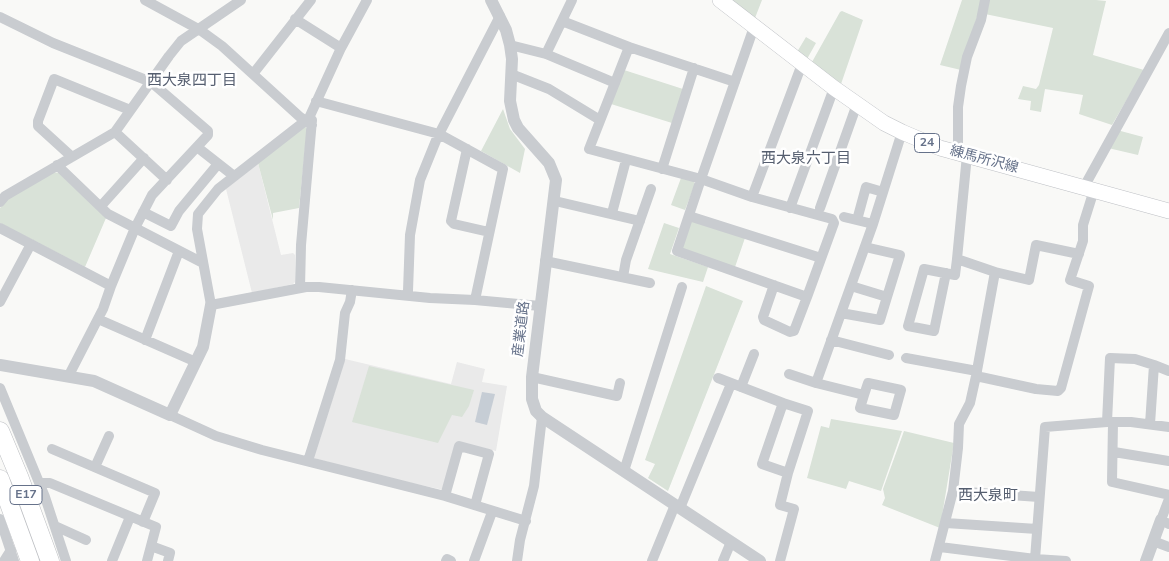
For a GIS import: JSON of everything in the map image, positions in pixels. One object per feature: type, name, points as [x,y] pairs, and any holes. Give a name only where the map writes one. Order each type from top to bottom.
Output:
[{"type":"highway","name":"E17","points":[[0,430],[50,561]]},
{"type":"highway","name":"E17","points":[[0,479],[30,561]]},
{"type":"main road","name":"練馬所沢線","points":[[720,0],[834,88],[884,123],[902,132],[940,148],[1169,211]]},
{"type":"street","points":[[145,0],[200,30],[222,46],[308,123]]},
{"type":"street","points":[[0,202],[5,196],[116,132],[169,56],[182,42],[241,0]]},
{"type":"street","points":[[254,74],[311,0]]},
{"type":"street","points":[[300,288],[308,123],[316,101],[341,48],[367,0]]},
{"type":"street","name":"産業道路","points":[[491,0],[500,16],[510,44],[510,101],[514,120],[518,128],[552,168],[556,180],[555,201],[545,261],[532,377],[532,399],[536,411],[542,417]]},
{"type":"street","points":[[546,54],[572,0]]},
{"type":"street","points":[[946,273],[934,331],[908,326],[924,269],[946,273],[955,275],[962,154],[958,107],[967,57],[981,20],[986,0]]},
{"type":"street","points":[[406,295],[408,291],[410,235],[420,180],[440,134],[500,16]]},
{"type":"street","points":[[0,17],[52,43],[151,82],[208,131],[208,135],[152,196],[135,228],[98,319],[68,377]]},
{"type":"street","points":[[295,19],[341,48]]},
{"type":"street","points":[[562,21],[629,47],[735,82]]},
{"type":"street","points":[[754,27],[677,251],[807,297]]},
{"type":"street","points":[[906,358],[977,373],[1036,389],[1058,391],[1061,388],[1090,286],[1070,280],[1084,241],[1083,225],[1089,189],[1169,33]]},
{"type":"street","points":[[510,44],[546,54],[615,83]]},
{"type":"street","points":[[629,47],[589,149],[701,179],[752,197],[832,219],[834,223],[794,331],[790,332],[764,320],[763,317],[774,286]]},
{"type":"street","points":[[752,197],[802,64]]},
{"type":"street","points":[[662,169],[694,68]]},
{"type":"street","points":[[511,74],[549,89],[600,120]]},
{"type":"street","points":[[72,157],[38,126],[38,121],[54,79],[130,110]]},
{"type":"street","points":[[790,208],[834,88]]},
{"type":"street","points":[[316,101],[440,134],[503,169],[475,300]]},
{"type":"street","points":[[820,208],[857,104]]},
{"type":"street","points":[[170,416],[205,339],[211,305],[202,263],[197,216],[218,189],[308,123]]},
{"type":"street","points":[[116,132],[167,180]]},
{"type":"street","points":[[816,383],[873,224],[902,132]]},
{"type":"street","points":[[197,147],[234,176]]},
{"type":"street","points":[[467,149],[451,221],[454,224],[489,232]]},
{"type":"street","points":[[100,206],[144,158]]},
{"type":"street","points":[[612,213],[626,160]]},
{"type":"street","points":[[143,212],[171,226],[179,211],[218,164]]},
{"type":"street","points":[[57,165],[108,214],[202,263]]},
{"type":"street","points":[[857,220],[866,187],[883,192]]},
{"type":"street","points":[[623,277],[626,260],[651,188]]},
{"type":"street","points":[[555,201],[640,221]]},
{"type":"street","points":[[689,216],[821,258]]},
{"type":"street","points":[[844,217],[873,224]]},
{"type":"street","points":[[0,228],[111,286]]},
{"type":"street","points":[[0,302],[31,244]]},
{"type":"street","points":[[957,259],[995,272],[1029,280],[1036,245],[1079,254]]},
{"type":"street","points":[[841,313],[880,320],[900,255],[865,247]]},
{"type":"street","points":[[145,340],[179,251]]},
{"type":"street","points":[[545,261],[650,283]]},
{"type":"street","points":[[936,561],[953,492],[959,424],[970,403],[995,272]]},
{"type":"street","points":[[851,286],[887,297]]},
{"type":"street","points":[[211,305],[300,288],[319,287],[540,306]]},
{"type":"street","points":[[624,471],[682,287]]},
{"type":"street","points":[[308,462],[340,360],[345,312],[350,302],[352,290]]},
{"type":"street","points":[[98,319],[196,362]]},
{"type":"street","points":[[830,340],[889,355]]},
{"type":"street","points":[[652,561],[736,385],[754,354]]},
{"type":"street","points":[[1169,371],[1135,360],[1110,358],[1110,422],[1114,452],[1112,482],[1169,495]]},
{"type":"street","points":[[0,365],[94,381],[216,436],[262,450],[445,496],[526,521]]},
{"type":"street","points":[[1150,424],[1154,365]]},
{"type":"street","points":[[789,374],[864,395]]},
{"type":"street","points":[[532,377],[617,396],[620,382]]},
{"type":"street","points":[[718,378],[808,411],[788,473],[780,506],[794,510],[780,561]]},
{"type":"street","points":[[0,388],[40,483],[66,561]]},
{"type":"street","points":[[783,403],[762,464],[788,473]]},
{"type":"street","points":[[517,561],[534,486],[542,417],[760,561]]},
{"type":"street","points":[[1035,559],[1044,427],[1110,422],[1169,427]]},
{"type":"street","points":[[95,467],[109,436]]},
{"type":"street","points":[[445,496],[459,446],[489,454],[475,505]]},
{"type":"street","points":[[52,449],[155,493],[143,522]]},
{"type":"street","points":[[1114,452],[1169,461]]},
{"type":"street","points":[[40,483],[50,483],[156,527],[147,561]]},
{"type":"street","points":[[953,492],[1039,497]]},
{"type":"street","points":[[1146,561],[1153,541],[1165,522],[1169,499]]},
{"type":"street","points":[[474,561],[492,512]]},
{"type":"street","points":[[112,561],[130,516]]},
{"type":"street","points":[[0,519],[14,561]]},
{"type":"street","points":[[946,523],[1038,529]]},
{"type":"street","points":[[55,526],[86,540]]},
{"type":"street","points":[[1153,541],[1169,547]]},
{"type":"street","points":[[723,561],[731,542]]},
{"type":"street","points":[[151,546],[170,553],[168,561]]},
{"type":"street","points":[[940,547],[1066,561]]},
{"type":"street","points":[[4,561],[10,550]]},
{"type":"street","points":[[446,561],[447,559],[451,561]]},
{"type":"shaded area","points":[[732,0],[762,0],[755,18]]},
{"type":"shaded area","points":[[962,0],[982,0],[961,70],[940,65]]},
{"type":"shaded area","points":[[989,0],[1106,1],[1093,55],[1144,70],[1112,125],[1079,114],[1083,95],[1045,89],[1041,112],[1030,110],[1031,101],[1018,99],[1023,86],[1036,89],[1039,85],[1053,28],[985,14]]},
{"type":"shaded area","points":[[842,11],[863,20],[841,84],[812,62]]},
{"type":"shaded area","points":[[806,37],[816,43],[807,59],[797,52]]},
{"type":"shaded area","points":[[624,70],[683,89],[672,123],[611,104]]},
{"type":"shaded area","points":[[503,109],[510,129],[525,149],[520,173],[481,151]]},
{"type":"shaded area","points":[[305,126],[307,129],[299,208],[273,213],[273,220],[258,163]]},
{"type":"shaded area","points":[[1117,130],[1143,137],[1138,155],[1108,148]]},
{"type":"shaded area","points":[[258,163],[281,255],[293,253],[295,255],[295,282],[252,293],[226,189]]},
{"type":"shaded area","points":[[53,172],[59,173],[106,218],[85,267],[0,223],[0,208],[8,199]]},
{"type":"shaded area","points":[[681,178],[693,181],[695,184],[685,210],[671,205]]},
{"type":"shaded area","points":[[692,221],[745,238],[735,267],[682,249],[689,223]]},
{"type":"shaded area","points":[[664,223],[679,228],[670,254],[708,267],[703,282],[648,269]]},
{"type":"shaded area","points":[[706,286],[743,301],[668,491],[648,478],[655,464],[645,460]]},
{"type":"shaded area","points":[[345,359],[451,384],[457,362],[485,369],[482,382],[507,386],[496,451],[456,442],[444,490],[370,474],[314,458]]},
{"type":"shaded area","points":[[369,366],[474,390],[469,406],[462,417],[452,415],[438,443],[352,422]]},
{"type":"shaded area","points":[[482,392],[495,394],[487,425],[475,422]]},
{"type":"shaded area","points":[[831,419],[902,431],[881,491],[849,481],[846,489],[807,478],[821,426],[829,428]]},
{"type":"shaded area","points":[[904,431],[954,443],[940,528],[882,505],[885,498],[883,489]]},
{"type":"district","name":"西大泉四丁目","points":[[192,81]]},
{"type":"district","name":"西大泉六丁目","points":[[806,159]]},
{"type":"district","name":"西大泉町","points":[[988,496]]}]
